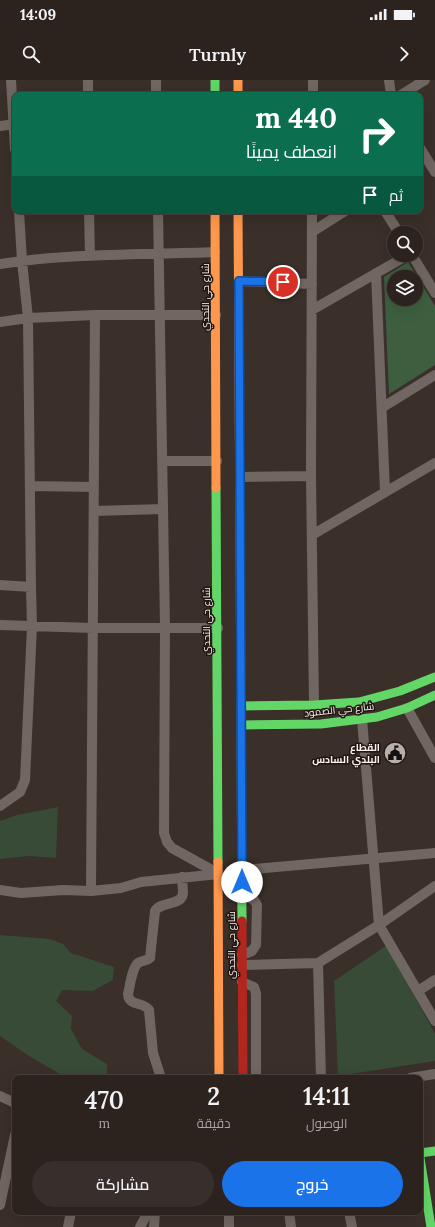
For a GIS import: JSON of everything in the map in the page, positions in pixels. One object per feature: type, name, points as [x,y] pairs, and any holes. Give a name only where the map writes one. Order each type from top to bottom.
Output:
[{"type":"main road","points":[[215,80],[215,92]]},
{"type":"main road","points":[[238,80],[238,92]]},
{"type":"main road","name":"شارع حي التحدي","points":[[215,214],[219,1064],[227,1075]]},
{"type":"main road","name":"شارع حي التحدي","points":[[238,214],[243,1075]]},
{"type":"main road","points":[[241,706],[314,705],[359,702],[400,691],[435,676]]},
{"type":"main road","name":"شارع حي الصمود","points":[[241,725],[321,724],[377,717],[407,708],[435,695]]},
{"type":"main road","points":[[283,705],[278,710],[277,717],[283,725]]},
{"type":"main road","points":[[218,780],[220,786],[230,792],[237,789],[241,780]]},
{"type":"main road","points":[[218,823],[220,816],[229,812],[240,817],[242,823]]},
{"type":"main road","points":[[227,1075],[242,1068],[243,1062]]},
{"type":"main road","points":[[423,1152],[435,1150]]},
{"type":"main road","points":[[423,1175],[433,1177]]},
{"type":"main road","points":[[423,1185],[431,1227]]},
{"type":"street","points":[[11,80],[12,95]]},
{"type":"street","points":[[88,80],[88,92]]},
{"type":"street","points":[[156,80],[156,92]]},
{"type":"street","points":[[313,80],[313,92]]},
{"type":"street","points":[[389,80],[390,92]]},
{"type":"street","points":[[406,92],[425,80]]},
{"type":"street","points":[[0,126],[12,124]]},
{"type":"street","points":[[424,162],[435,172]]},
{"type":"street","points":[[0,806],[20,792],[25,780],[32,626],[28,318],[19,214]]},
{"type":"street","points":[[89,214],[90,256]]},
{"type":"street","points":[[158,214],[165,627],[165,838],[169,845],[176,851],[219,874]]},
{"type":"street","points":[[312,214],[311,476],[314,705]]},
{"type":"street","points":[[312,232],[340,214]]},
{"type":"street","points":[[387,214],[394,226]]},
{"type":"street","points":[[0,264],[22,260],[90,256],[216,252]]},
{"type":"street","points":[[312,310],[396,262]]},
{"type":"street","points":[[416,262],[435,293]]},
{"type":"street","points":[[376,273],[383,408],[385,492]]},
{"type":"street","points":[[239,281],[312,284]]},
{"type":"street","points":[[0,322],[28,318],[95,315],[216,315]]},
{"type":"street","points":[[91,891],[95,315]]},
{"type":"street","points":[[383,408],[435,375]]},
{"type":"street","points":[[162,461],[217,461]]},
{"type":"street","points":[[312,535],[435,463]]},
{"type":"street","points":[[240,477],[311,476]]},
{"type":"street","points":[[30,486],[94,487]]},
{"type":"street","points":[[94,511],[163,509]]},
{"type":"street","points":[[0,585],[31,587]]},
{"type":"street","points":[[0,625],[93,628],[218,628]]},
{"type":"street","points":[[407,708],[435,758]]},
{"type":"street","points":[[362,719],[379,925],[435,1021]]},
{"type":"street","points":[[242,870],[435,853]]},
{"type":"street","points":[[0,890],[21,893],[63,890],[91,891],[120,888],[141,882],[219,874]]},
{"type":"street","points":[[159,1075],[153,1053],[149,1010],[144,1005],[132,1002],[129,999],[128,994],[136,966],[140,962],[148,960],[151,957],[155,911],[159,906],[177,901],[181,898],[183,894],[182,877]]},
{"type":"street","points":[[242,960],[318,963],[379,925],[435,886]]},
{"type":"street","points":[[242,895],[254,900],[257,905],[256,945],[254,949],[242,960]]},
{"type":"street","points":[[318,963],[322,1075]]},
{"type":"street","points":[[418,991],[435,980]]},
{"type":"street","points":[[242,982],[254,987],[256,993],[256,1075]]},
{"type":"street","points":[[423,1076],[435,1074]]},
{"type":"street","points":[[0,1096],[12,1102]]},
{"type":"street","points":[[0,1205],[12,1149]]},
{"type":"street","points":[[68,1227],[70,1215]]},
{"type":"street","points":[[140,1227],[146,1215]]},
{"type":"street","points":[[154,1227],[155,1215]]},
{"type":"street","points":[[229,1215],[229,1227]]},
{"type":"street","points":[[289,1215],[291,1227]]},
{"type":"street","points":[[350,1215],[352,1227]]},
{"type":"green space","points":[[408,262],[413,270],[395,270]]},
{"type":"green space","points":[[387,275],[387,306],[423,306],[423,286],[435,306],[435,365],[389,394],[384,277]]},
{"type":"green space","points":[[58,807],[56,858],[29,856],[0,859],[0,821],[17,815]]},
{"type":"green space","points":[[0,935],[50,939],[63,944],[71,953],[114,967],[113,980],[93,991],[62,990],[56,1001],[72,1016],[71,1029],[82,1049],[107,1064],[107,1075],[62,1075],[29,1056],[0,1036]]},
{"type":"green space","points":[[387,945],[435,1034],[435,1061],[338,1075],[334,981]]},
{"type":"traffic: fast","points":[[215,80],[215,92]]},
{"type":"traffic: fast","points":[[216,488],[218,862]]},
{"type":"traffic: fast","points":[[240,535],[242,921]]},
{"type":"traffic: fast","points":[[241,706],[314,705],[359,702],[400,691],[435,677]]},
{"type":"traffic: fast","points":[[241,725],[321,724],[377,717],[407,708],[435,695]]},
{"type":"traffic: fast","points":[[423,1153],[435,1151]]},
{"type":"traffic: fast","points":[[423,1177],[431,1227]]},
{"type":"traffic: slow","points":[[238,80],[238,92]]},
{"type":"traffic: slow","points":[[215,214],[216,488]]},
{"type":"traffic: slow","points":[[238,214],[240,535]]},
{"type":"traffic: slow","points":[[218,862],[219,1075]]},
{"type":"traffic: jam","points":[[242,921],[243,1075]]},
{"type":"place","name":"القطاع البلدي السادس","points":[[395,753]]},
{"type":"route","points":[[242,882],[239,281],[283,282]]}]
